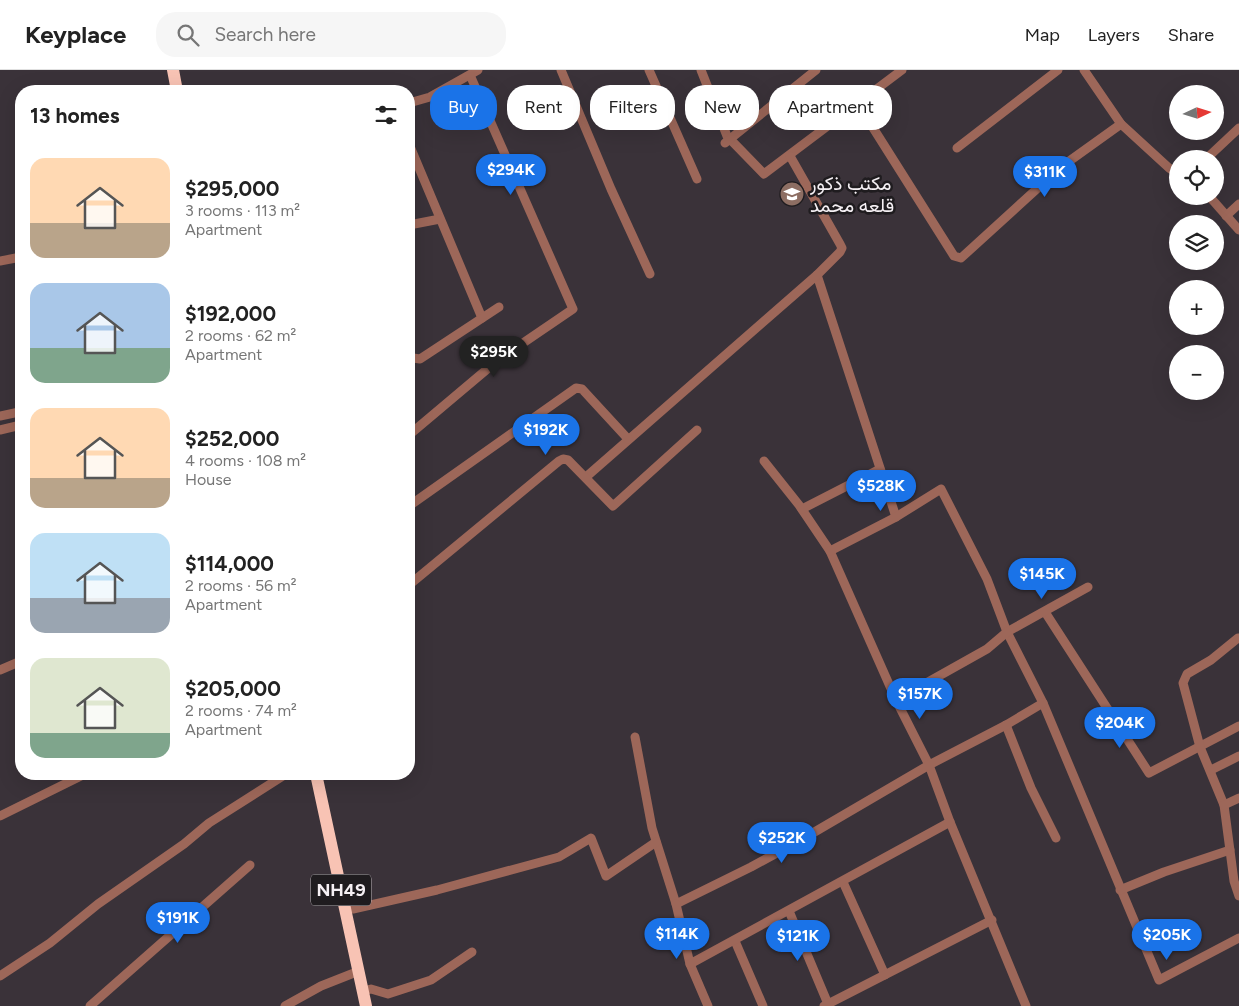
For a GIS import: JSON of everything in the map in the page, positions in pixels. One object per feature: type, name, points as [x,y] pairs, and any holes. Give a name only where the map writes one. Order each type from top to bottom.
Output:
[{"type":"highway","points":[[166,70],[168,85]]},
{"type":"highway","points":[[173,70],[176,85]]},
{"type":"highway","name":"NH49","points":[[317,780],[359,972],[374,1006]]},
{"type":"highway","name":"NH49","points":[[326,780],[353,909],[367,990],[366,1006]]},
{"type":"street","points":[[561,70],[611,189],[650,274]]},
{"type":"street","points":[[649,70],[697,179]]},
{"type":"street","points":[[700,70],[728,141],[764,174],[824,130]]},
{"type":"street","points":[[728,141],[802,74],[816,70]]},
{"type":"street","points":[[883,85],[902,70]]},
{"type":"street","points":[[957,148],[1058,70]]},
{"type":"street","points":[[1084,70],[1122,124],[1169,169]]},
{"type":"street","points":[[415,102],[430,97],[474,73],[573,309],[498,360],[415,430]]},
{"type":"street","points":[[874,130],[954,256],[961,258],[1061,166],[1122,124]]},
{"type":"street","points":[[1216,150],[1239,128]]},
{"type":"street","points":[[586,477],[817,275],[840,252],[842,248],[790,156]]},
{"type":"street","points":[[415,158],[482,318]]},
{"type":"street","points":[[1226,216],[1239,204]]},
{"type":"street","points":[[1217,205],[1239,230]]},
{"type":"street","points":[[415,224],[440,218]]},
{"type":"street","points":[[0,261],[15,258]]},
{"type":"street","points":[[817,275],[896,517]]},
{"type":"street","points":[[415,358],[420,358],[499,306]]},
{"type":"street","points":[[415,502],[576,388],[582,389],[628,439]]},
{"type":"street","points":[[0,416],[15,410]]},
{"type":"street","points":[[0,430],[15,426]]},
{"type":"street","points":[[415,580],[563,458],[568,460],[586,477],[613,506],[697,430]]},
{"type":"street","points":[[764,461],[802,509],[830,551],[896,700],[929,765],[950,822],[1026,1006]]},
{"type":"street","points":[[802,509],[880,470]]},
{"type":"street","points":[[830,551],[896,517],[941,489],[988,579],[1007,632],[1043,703],[1159,980],[1239,938]]},
{"type":"street","points":[[896,700],[987,649],[1007,632],[1088,587]]},
{"type":"street","points":[[1045,612],[1149,773],[1239,726]]},
{"type":"street","points":[[1238,638],[1211,660],[1187,674],[1183,683],[1200,747],[1224,805],[1234,880],[1239,896]]},
{"type":"street","points":[[0,670],[15,664]]},
{"type":"street","points":[[676,904],[806,837],[929,765],[1006,725],[1043,703]]},
{"type":"street","points":[[1006,725],[1031,788],[1056,838]]},
{"type":"street","points":[[635,737],[656,842],[676,904],[690,964],[708,1006]]},
{"type":"street","points":[[1211,770],[1239,756]]},
{"type":"street","points":[[0,816],[73,780]]},
{"type":"street","points":[[0,976],[50,943],[98,904],[184,844],[209,823],[277,780]]},
{"type":"street","points":[[1224,805],[1239,798]]},
{"type":"street","points":[[690,964],[950,822]]},
{"type":"street","points":[[353,909],[436,890],[559,856],[591,838],[606,876],[656,842]]},
{"type":"street","points":[[1120,890],[1230,850]]},
{"type":"street","points":[[90,1006],[250,865]]},
{"type":"street","points":[[843,882],[885,975]]},
{"type":"street","points":[[789,911],[826,1005],[992,920]]},
{"type":"street","points":[[735,941],[764,1006]]},
{"type":"street","points":[[367,990],[388,994],[432,980],[472,952]]},
{"type":"street","points":[[285,1006],[321,986],[359,972]]},
{"type":"place","name":"مکتب ذکور قلعه محمد","points":[[792,194]]}]
